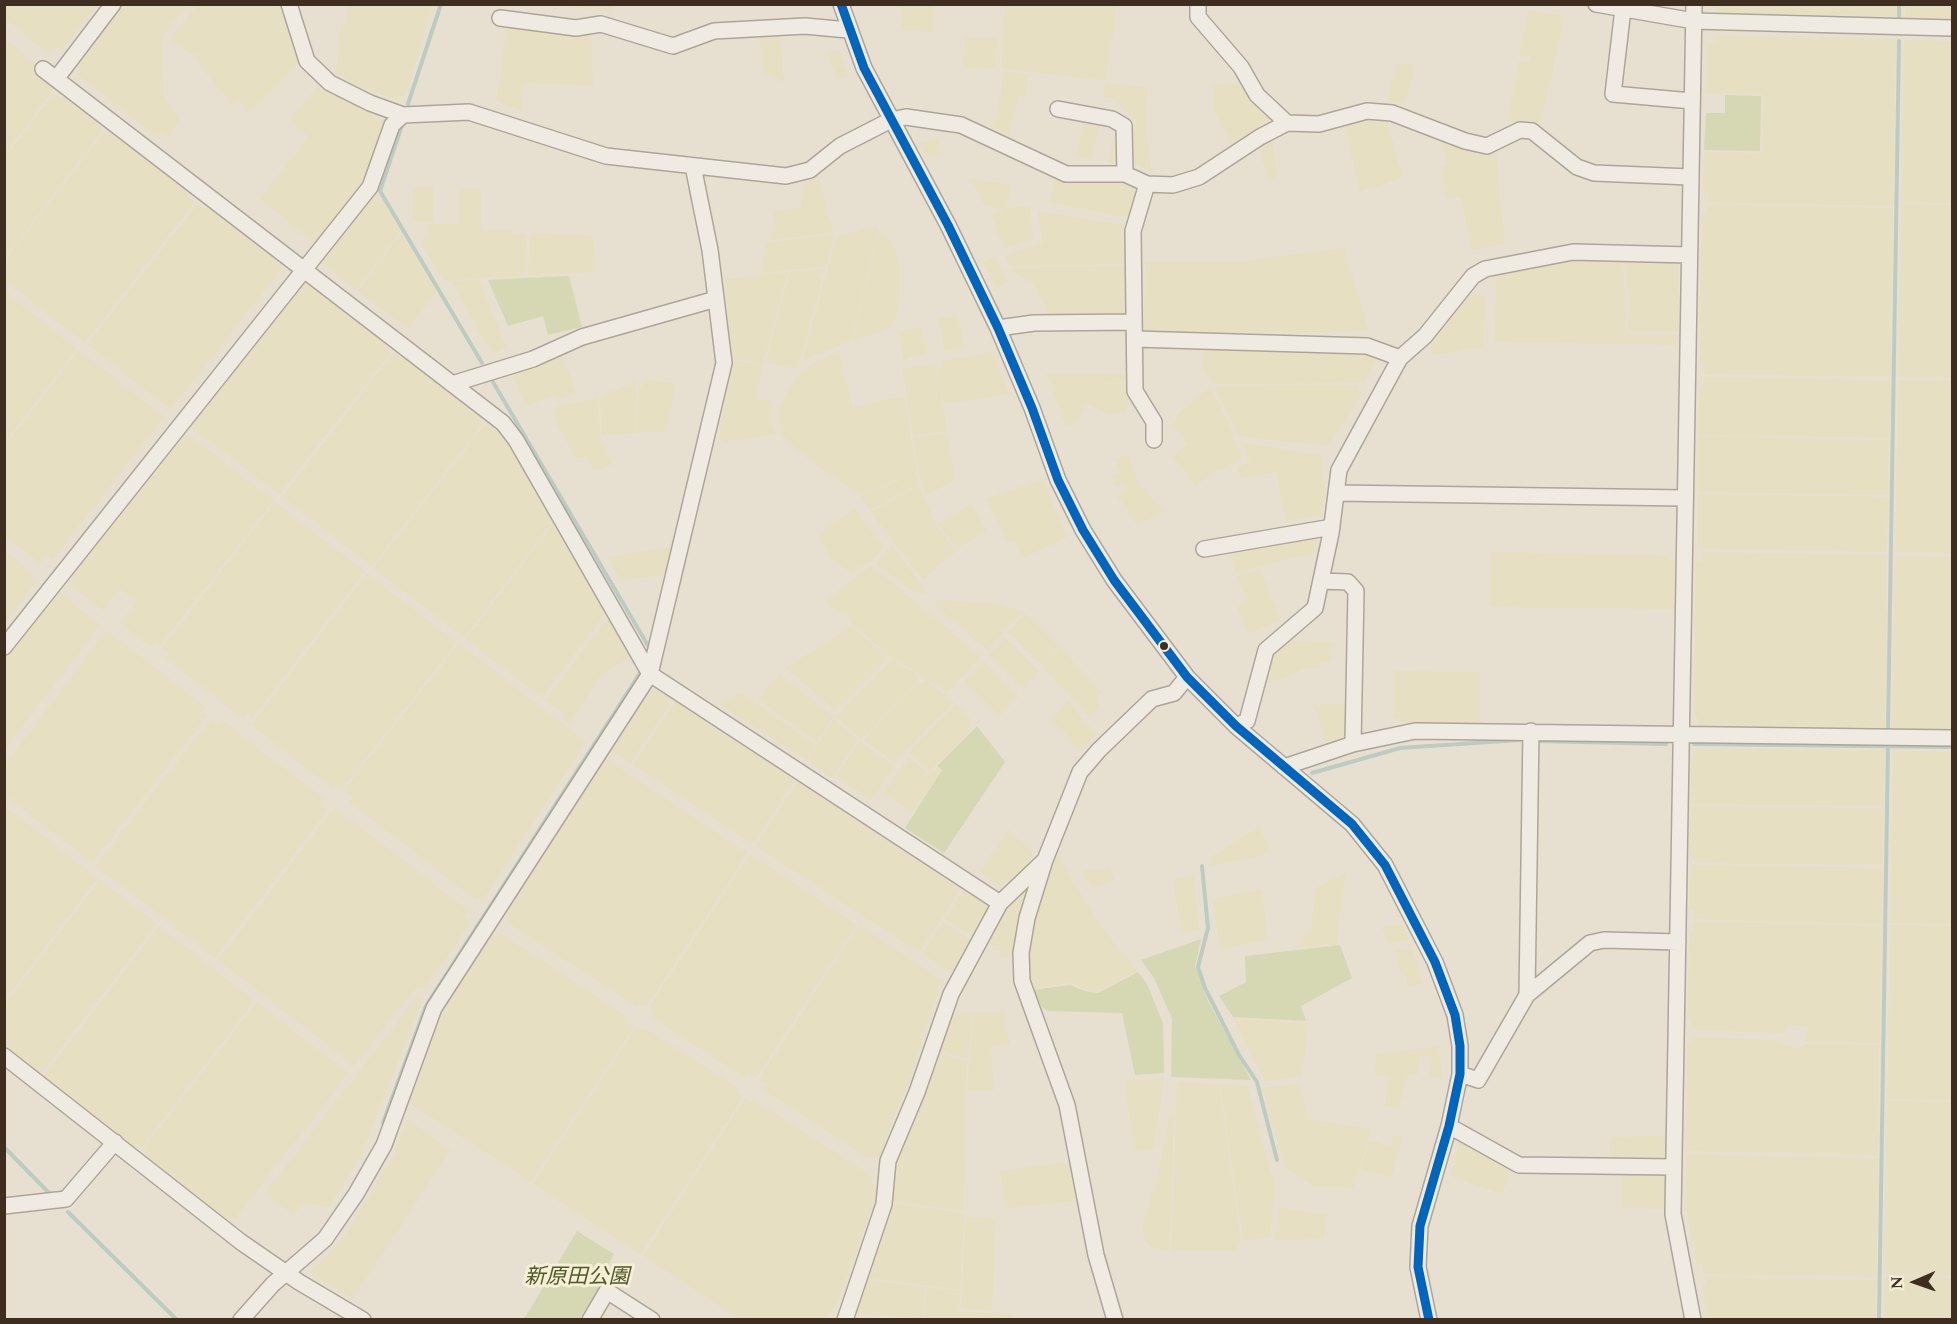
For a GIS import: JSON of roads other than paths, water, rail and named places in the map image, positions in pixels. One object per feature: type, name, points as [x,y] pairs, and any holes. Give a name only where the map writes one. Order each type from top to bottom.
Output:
[{"type":"street","points":[[56,79],[113,4]]},
{"type":"street","points":[[289,4],[292,7],[297,37],[307,61],[330,83],[369,103],[403,115],[469,112],[606,156],[786,176],[810,170],[840,146],[891,120],[906,117],[961,125],[1066,174],[1125,174],[1147,184],[1173,185],[1200,177],[1260,136],[1287,123],[1319,124],[1367,111],[1392,113],[1465,141],[1487,146],[1520,130],[1532,131],[1577,167],[1594,173],[1690,177]]},
{"type":"street","points":[[842,4],[848,30],[864,68],[948,225],[998,328],[1032,408],[1058,480],[1083,530],[1114,580],[1187,677],[1236,726],[1353,824],[1385,865],[1411,912],[1446,990],[1455,1015],[1460,1046],[1460,1074],[1449,1126],[1420,1226],[1418,1267],[1429,1320]]},
{"type":"street","points":[[1198,4],[1197,16],[1241,67],[1257,95],[1287,123]]},
{"type":"street","points":[[1596,4],[1694,21],[1953,28]]},
{"type":"street","points":[[1694,4],[1673,1214],[1694,1320]]},
{"type":"street","points":[[1623,9],[1613,94],[1692,101]]},
{"type":"street","points":[[500,18],[576,28],[601,24],[673,46],[714,31],[805,26],[848,30]]},
{"type":"street","points":[[43,69],[503,423],[516,440],[650,675],[1000,903]]},
{"type":"street","points":[[1058,109],[1112,119],[1124,126],[1125,174]]},
{"type":"street","points":[[4,647],[370,187],[392,125],[403,115]]},
{"type":"street","points":[[241,1320],[285,1273],[325,1239],[356,1194],[384,1145],[434,1008],[650,675],[724,363],[716,299],[693,166]]},
{"type":"street","points":[[1147,184],[1133,231],[1133,322],[1135,391],[1154,422],[1154,440]]},
{"type":"street","points":[[1236,726],[1247,721],[1266,650],[1315,608],[1332,527],[1339,470],[1400,358],[1425,336],[1473,276],[1485,268],[1573,252],[1689,255]]},
{"type":"street","points":[[452,384],[533,359],[582,337],[716,299]]},
{"type":"street","points":[[998,328],[1034,323],[1133,322]]},
{"type":"street","points":[[1135,339],[1367,346],[1400,358]]},
{"type":"street","points":[[1337,493],[1685,498]]},
{"type":"street","points":[[1204,549],[1332,527]]},
{"type":"street","points":[[1321,581],[1348,582],[1356,591],[1353,744]]},
{"type":"street","points":[[1115,1320],[1096,1255],[1067,1104],[1022,981],[1021,953],[1027,918],[1045,860],[1080,772],[1099,750],[1152,699],[1174,693],[1187,677]]},
{"type":"street","points":[[1284,767],[1353,744],[1415,731],[1953,738]]},
{"type":"street","points":[[1527,995],[1531,731]]},
{"type":"street","points":[[845,1320],[885,1204],[888,1161],[918,1092],[951,994],[1000,903],[1045,860]]},
{"type":"street","points":[[1460,1074],[1478,1080],[1527,995],[1590,943],[1604,940],[1678,942]]},
{"type":"street","points":[[4,1056],[241,1242],[285,1273],[363,1320]]},
{"type":"street","points":[[1449,1126],[1519,1166],[1674,1167]]},
{"type":"street","points":[[4,1206],[66,1200],[115,1142]]},
{"type":"street","points":[[590,1320],[608,1291],[652,1320]]},
{"type":"waterway","points":[[408,104],[441,4]]},
{"type":"waterway","points":[[1899,4],[1899,18]]},
{"type":"waterway","points":[[1888,729],[1899,41]]},
{"type":"waterway","points":[[402,125],[380,191],[482,363]]},
{"type":"waterway","points":[[493,382],[650,649]]},
{"type":"waterway","points":[[383,1123],[426,1006],[642,670]]},
{"type":"waterway","points":[[1312,773],[1400,748],[1520,740]]},
{"type":"waterway","points":[[1539,741],[1666,744]]},
{"type":"waterway","points":[[1694,744],[1952,747]]},
{"type":"waterway","points":[[1879,1320],[1888,744]]},
{"type":"waterway","points":[[1202,866],[1208,928],[1198,967],[1205,988],[1239,1055],[1257,1082],[1277,1160]]},
{"type":"waterway","points":[[4,1147],[52,1196]]},
{"type":"waterway","points":[[68,1212],[177,1320]]},
{"type":"park label","name":"新原田公園","points":[[577,1279]]}]
